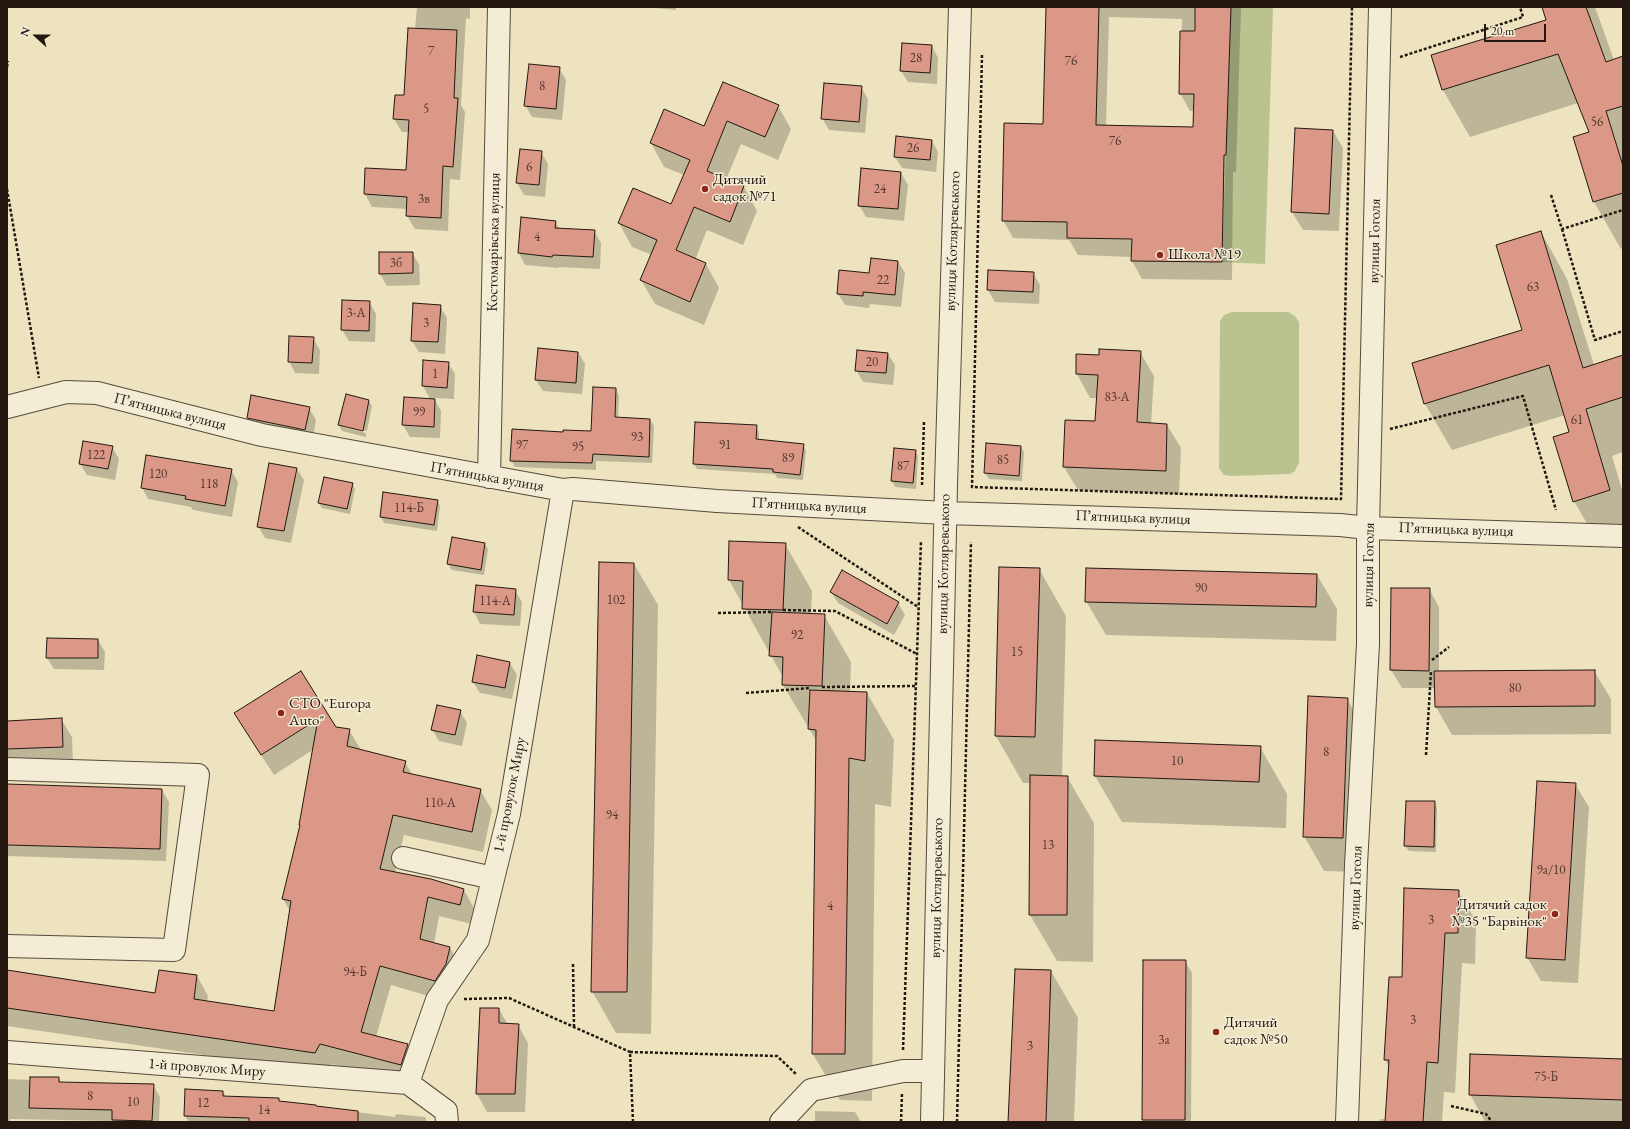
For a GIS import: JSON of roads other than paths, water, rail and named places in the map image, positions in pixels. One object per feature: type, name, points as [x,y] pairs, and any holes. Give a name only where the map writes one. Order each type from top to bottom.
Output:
[{"type":"street","name":"Костомарівська вулиця","points":[[489,477],[498,7]]},
{"type":"street","name":"вулиця Котляревського","points":[[932,1122],[946,514],[960,7]]},
{"type":"street","name":"вулиця Гоголя","points":[[1346,1122],[1356,864],[1368,644],[1368,528],[1380,7]]},
{"type":"street","name":"Пʼятницька вулиця","points":[[7,407],[66,392],[97,394],[262,435],[563,490],[573,489],[717,501],[946,514],[1333,524],[1368,528],[1623,536]]},
{"type":"street","name":"1-й провулок Миру","points":[[7,1052],[408,1083],[437,1000],[478,940],[509,814],[563,490]]},
{"type":"street","points":[[7,769],[198,775],[174,950],[7,946]]},
{"type":"street","points":[[403,858],[493,878]]},
{"type":"street","points":[[781,1122],[811,1090],[903,1071],[933,1071]]},
{"type":"street","points":[[408,1083],[446,1110],[447,1122]]},
{"type":"place","name":"Дитячий садок №71","points":[[705,189]]},
{"type":"place","name":"Школа №19","points":[[1160,255]]},
{"type":"place","name":"СТО \"Europa Auto\"","points":[[281,713]]},
{"type":"place","name":"Дитячий садок №35 \"Барвінок\"","points":[[1555,914]]},
{"type":"place","name":"Дитячий садок №50","points":[[1216,1032]]}]
